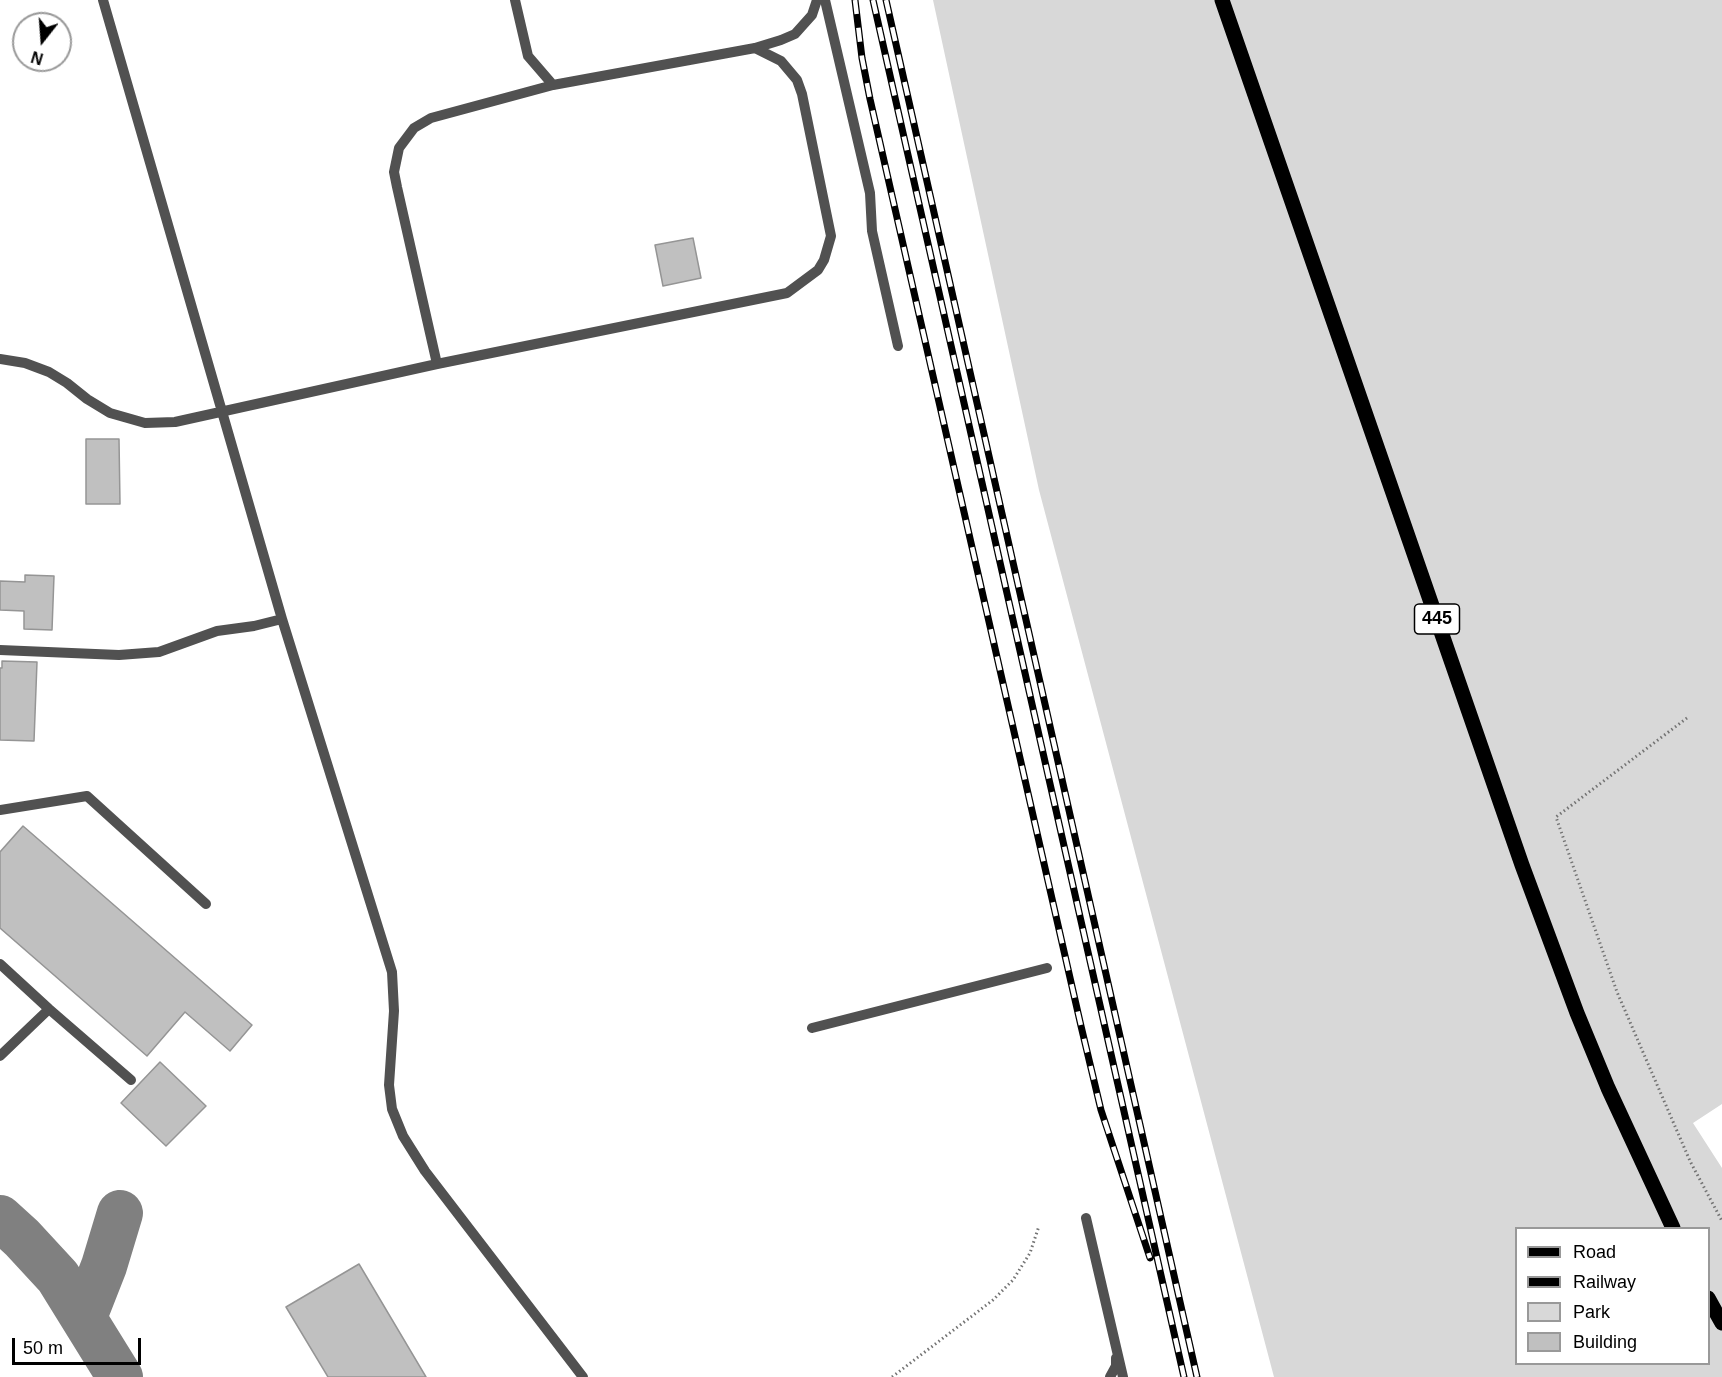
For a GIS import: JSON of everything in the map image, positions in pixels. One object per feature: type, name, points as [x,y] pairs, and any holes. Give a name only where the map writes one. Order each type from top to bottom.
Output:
[{"type":"main road","name":"445","points":[[1222,0],[1522,866],[1599,1067],[1673,1227]]},
{"type":"main road","points":[[1710,1302],[1722,1323]]},
{"type":"lane","points":[[104,0],[282,619],[392,972],[394,1011],[389,1085],[392,1109],[424,1171],[583,1377]]},
{"type":"lane","points":[[515,0],[528,56],[553,85]]},
{"type":"lane","points":[[437,364],[394,172],[399,148],[414,128],[431,118],[553,85],[755,48],[781,40],[795,34],[812,15],[817,0]]},
{"type":"lane","points":[[825,0],[870,193],[872,231],[898,346]]},
{"type":"lane","points":[[0,359],[26,363],[49,372],[110,413],[145,423],[167,423],[437,364],[787,293],[818,270],[827,253],[831,236],[802,94],[796,80],[781,61],[755,48]]},
{"type":"lane","points":[[0,650],[119,655],[159,652],[217,631],[254,626],[282,619]]},
{"type":"lane","points":[[0,810],[87,796],[206,904]]},
{"type":"lane","points":[[0,964],[49,1010],[131,1080]]},
{"type":"lane","points":[[812,1028],[1047,968]]},
{"type":"lane","points":[[0,1056],[49,1010]]},
{"type":"lane","points":[[1086,1218],[1123,1377]]},
{"type":"lane","points":[[1110,1377],[1116,1366],[1116,1348]]},
{"type":"path","points":[[1687,718],[1556,818],[1617,992],[1690,1161],[1722,1221]]},
{"type":"path","points":[[892,1377],[993,1300],[1013,1280],[1030,1253],[1039,1226]]},
{"type":"green space","points":[[933,0],[1722,0],[1722,1104],[1693,1123],[1722,1168],[1722,1377],[1274,1377],[1039,490]]},
{"type":"building","points":[[693,238],[701,278],[663,286],[655,245]]},
{"type":"building","points":[[86,439],[119,439],[120,504],[86,504]]},
{"type":"building","points":[[25,575],[54,576],[52,630],[24,629],[24,611],[0,610],[0,581],[25,582]]},
{"type":"building","points":[[2,661],[37,662],[34,741],[0,740],[0,668],[2,668]]},
{"type":"building","points":[[23,826],[252,1025],[230,1051],[185,1012],[147,1056],[0,928],[0,852]]},
{"type":"building","points":[[160,1062],[206,1106],[166,1146],[121,1103]]},
{"type":"building","points":[[359,1264],[426,1377],[328,1377],[286,1307]]},
{"type":"taxiway","points":[[84,1317],[104,1266],[120,1213]]},
{"type":"taxiway","points":[[0,1218],[58,1277],[120,1377]]},
{"type":"railway","points":[[855,0],[870,99],[1081,1026],[1101,1110],[1150,1258]]},
{"type":"railway","points":[[873,0],[1184,1377]]},
{"type":"railway","points":[[886,0],[1197,1377]]}]
